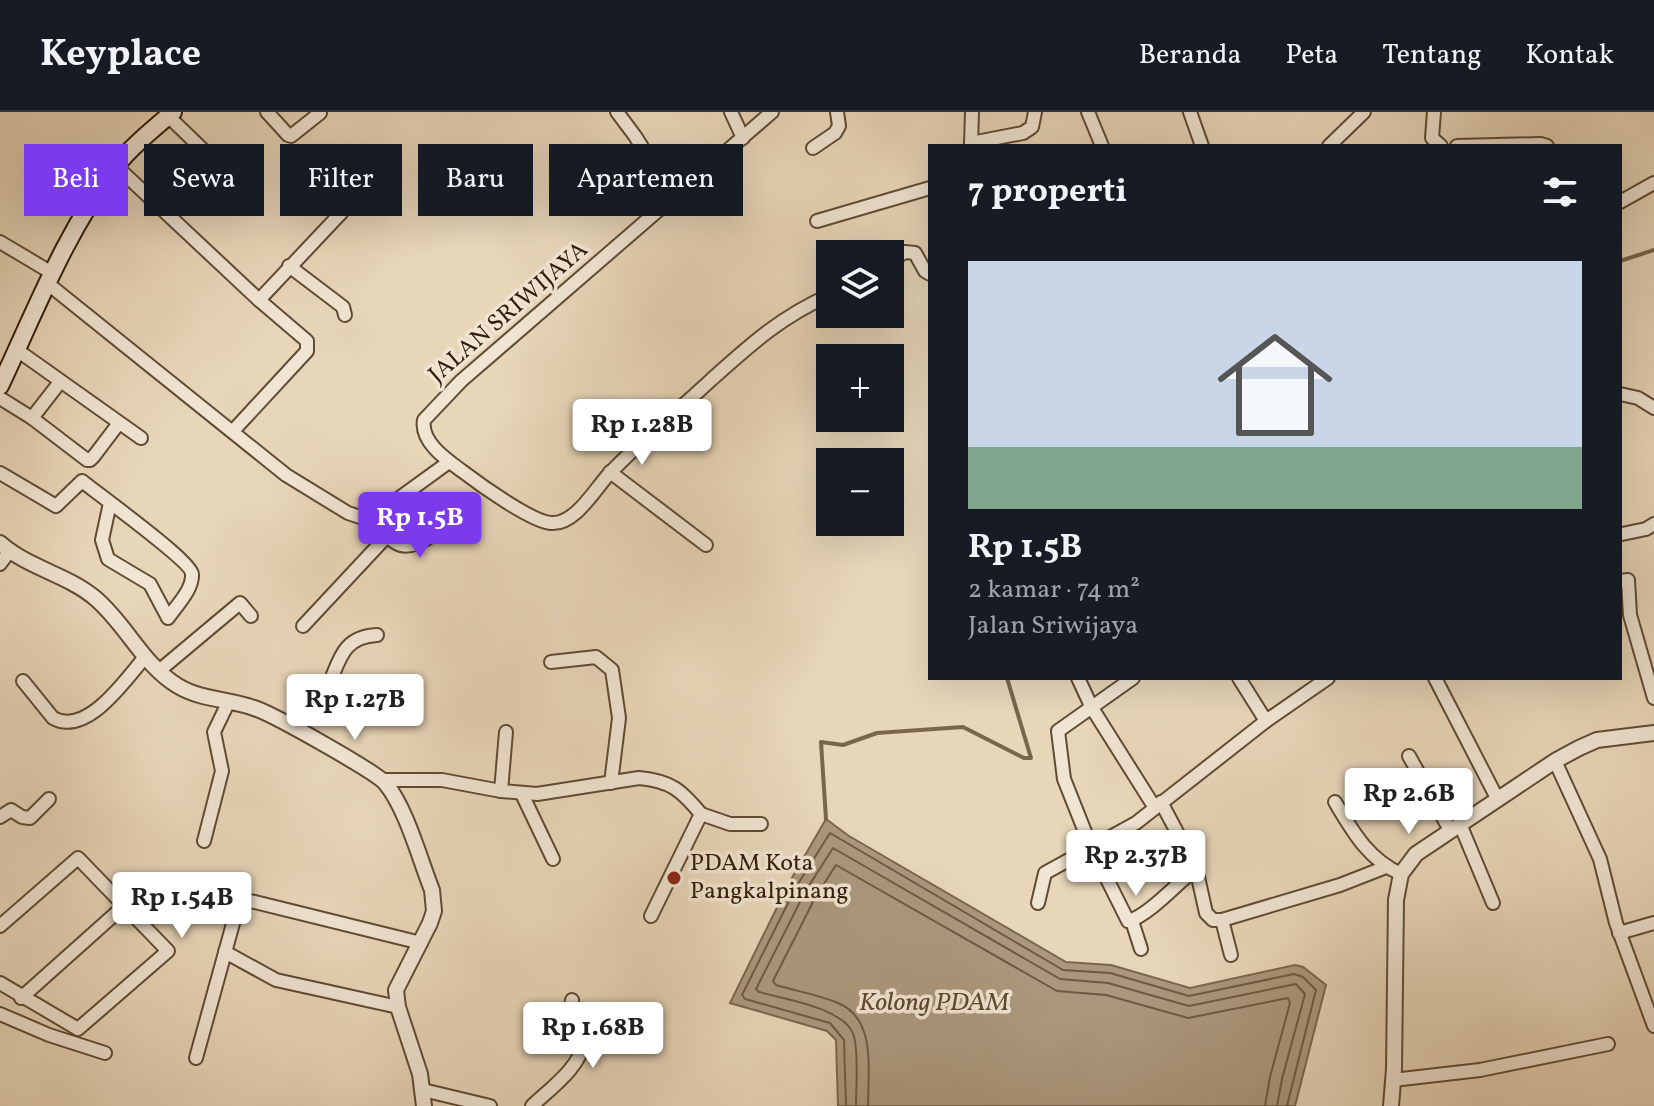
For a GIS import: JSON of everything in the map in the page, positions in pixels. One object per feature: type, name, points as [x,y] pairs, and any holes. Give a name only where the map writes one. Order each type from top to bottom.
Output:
[{"type":"main road","points":[[128,155],[171,114]]},
{"type":"main road","points":[[0,386],[50,278],[84,216]]},
{"type":"street","points":[[267,112],[291,136],[320,113]]},
{"type":"street","points":[[617,112],[640,144]]},
{"type":"street","points":[[731,112],[743,138]]},
{"type":"street","name":"JALAN SRIWIJAYA","points":[[736,144],[772,112]]},
{"type":"street","points":[[813,148],[835,133],[839,126],[837,112]]},
{"type":"street","points":[[972,112],[971,144],[1023,133],[1032,127],[1035,112]]},
{"type":"street","points":[[1088,112],[1101,144]]},
{"type":"street","points":[[1190,112],[1201,144]]},
{"type":"street","points":[[1340,140],[1364,112]]},
{"type":"street","points":[[1434,112],[1432,138],[1439,144]]},
{"type":"street","points":[[171,114],[199,144]]},
{"type":"street","points":[[128,177],[307,341],[307,351],[233,431]]},
{"type":"street","points":[[1622,201],[1654,183]]},
{"type":"street","points":[[817,221],[928,189]]},
{"type":"street","points":[[259,300],[338,216]]},
{"type":"street","name":"JALAN SRIWIJAYA","points":[[449,462],[430,443],[424,420],[461,381],[653,216]]},
{"type":"street","points":[[0,242],[50,278],[286,475],[318,497],[369,520],[398,544],[411,544],[440,531],[468,506]]},
{"type":"street","points":[[904,253],[915,253],[928,273]]},
{"type":"street","points":[[289,266],[343,307],[345,315]]},
{"type":"street","points":[[369,520],[449,462],[531,516],[551,524],[571,516],[610,472],[670,415],[775,324],[816,302]]},
{"type":"street","points":[[17,350],[141,438]]},
{"type":"street","points":[[32,418],[60,382]]},
{"type":"street","points":[[1622,394],[1638,398],[1654,408]]},
{"type":"street","points":[[0,398],[90,460],[119,423]]},
{"type":"street","points":[[610,472],[706,545]]},
{"type":"street","points":[[0,473],[56,506],[82,481],[110,503],[188,565],[192,575],[188,590],[168,618],[150,584],[108,559],[102,540],[110,503]]},
{"type":"street","points":[[1622,534],[1654,524]]},
{"type":"street","points":[[303,626],[388,535]]},
{"type":"street","points":[[3,553],[92,596],[120,624],[145,657],[176,685],[255,708],[287,723],[384,780],[393,794],[432,890],[434,911],[396,990],[398,1007],[423,1090],[424,1106]]},
{"type":"street","points":[[1622,581],[1628,580],[1630,615],[1654,698]]},
{"type":"street","points":[[160,670],[240,603],[251,616]]},
{"type":"street","points":[[287,723],[317,705],[350,642],[377,635]]},
{"type":"street","points":[[23,681],[53,718],[59,722],[73,722],[103,705],[145,657]]},
{"type":"street","points":[[551,662],[596,657],[612,670],[619,718],[611,783]]},
{"type":"street","points":[[1079,680],[1092,708],[1158,805],[1196,868],[1206,913],[1213,920],[1340,885],[1386,867]]},
{"type":"street","points":[[1130,680],[1062,727],[1056,738],[1064,779],[1091,847],[1125,919],[1132,921],[1143,916],[1196,868]]},
{"type":"street","points":[[1240,680],[1266,721]]},
{"type":"street","points":[[1038,903],[1045,873],[1136,823],[1266,721],[1325,680]]},
{"type":"street","points":[[1436,680],[1498,800]]},
{"type":"street","points":[[204,841],[222,771],[213,737],[229,701]]},
{"type":"street","points":[[501,791],[506,732]]},
{"type":"street","points":[[1391,1106],[1396,900],[1401,874],[1416,854],[1555,761],[1597,740],[1654,733]]},
{"type":"street","points":[[1409,756],[1455,827],[1493,903]]},
{"type":"street","points":[[1555,761],[1600,859],[1619,933],[1654,1026]]},
{"type":"street","points":[[384,780],[442,780],[522,794],[551,793],[639,778],[668,783],[684,794],[701,814],[730,824],[761,824]]},
{"type":"street","points":[[522,794],[553,859]]},
{"type":"street","points":[[0,817],[11,810],[30,818],[49,799]]},
{"type":"street","points":[[1335,802],[1365,848],[1386,867],[1401,874]]},
{"type":"street","points":[[651,916],[701,814]]},
{"type":"street","points":[[0,926],[78,858],[168,951],[78,1029],[0,983]]},
{"type":"street","points":[[196,1058],[237,909],[248,901],[421,943]]},
{"type":"street","points":[[21,998],[124,906]]},
{"type":"street","points":[[1222,920],[1231,955]]},
{"type":"street","points":[[1132,921],[1141,949]]},
{"type":"street","points":[[1619,933],[1654,923]]},
{"type":"street","points":[[225,952],[276,980],[398,1007]]},
{"type":"street","points":[[532,1106],[569,1071],[581,1052],[581,1041],[571,1016],[572,1000]]},
{"type":"street","points":[[0,1014],[49,1035],[105,1053]]},
{"type":"street","points":[[1393,1080],[1514,1064],[1608,1044]]},
{"type":"street","points":[[423,1090],[490,1106]]},
{"type":"water","name":"Kolong PDAM","points":[[826,819],[849,836],[1066,962],[1111,965],[1190,988],[1295,965],[1303,967],[1326,985],[1295,1106],[838,1106],[836,1040],[827,1031],[730,1003],[789,883]]},
{"type":"waterway","points":[[1622,260],[1654,250]]},
{"type":"waterway","points":[[826,819],[821,742],[843,745],[877,733],[963,727],[1024,758],[1031,758],[1008,680]]},
{"type":"place","name":"PDAM Kota Pangkalpinang","points":[[674,878]]}]
